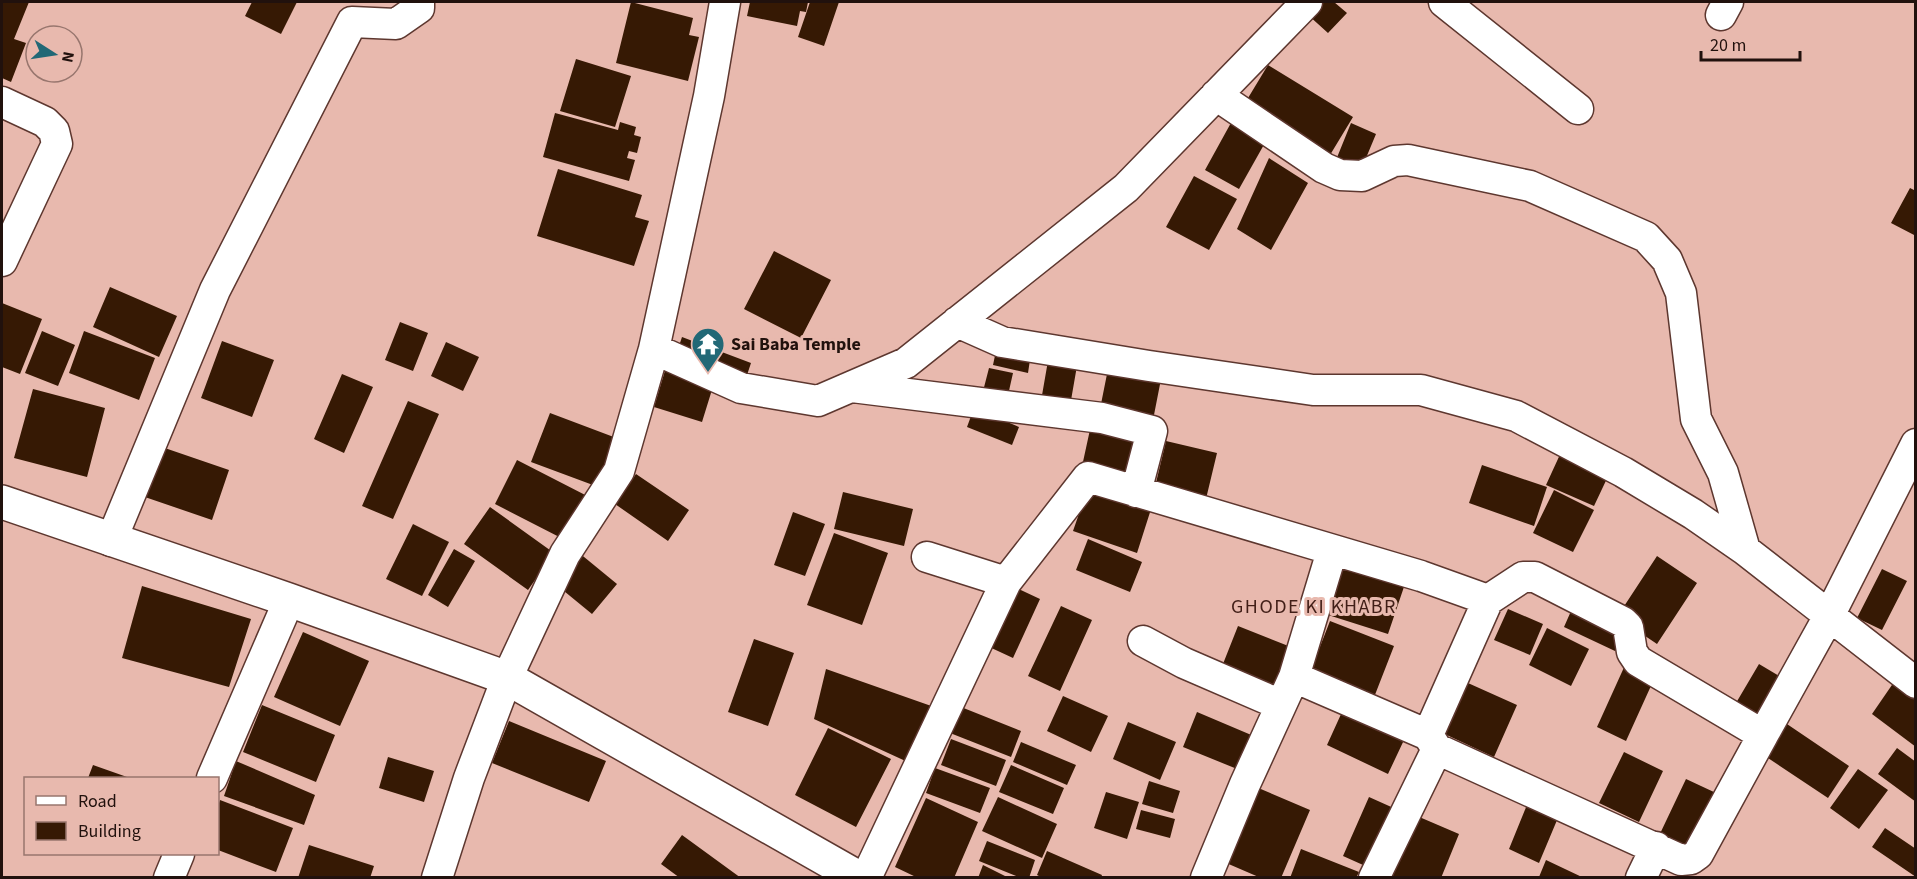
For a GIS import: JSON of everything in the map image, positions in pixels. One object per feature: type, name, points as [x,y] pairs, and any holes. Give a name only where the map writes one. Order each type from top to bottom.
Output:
[{"type":"street","points":[[111,541],[215,290],[352,22],[396,24],[419,8],[418,2]]},
{"type":"street","points":[[437,878],[469,778],[507,678],[565,554],[619,471],[654,349],[709,96],[725,2]]},
{"type":"street","points":[[654,349],[741,388],[818,401],[906,363],[1126,188],[1307,2]]},
{"type":"street","points":[[1444,2],[1578,108]]},
{"type":"street","points":[[1216,95],[1324,168],[1340,175],[1362,176],[1394,161],[1408,160],[1530,186],[1646,237],[1668,260],[1681,292],[1696,419],[1723,473],[1745,550]]},
{"type":"street","points":[[2,102],[45,122],[54,131],[57,144],[2,261]]},
{"type":"street","points":[[957,322],[1002,342],[1013,344],[1313,390],[1421,390],[1516,416],[1623,472],[1693,514],[1745,550],[1916,683]]},
{"type":"street","points":[[852,387],[1102,418],[1152,431],[1136,492]]},
{"type":"street","points":[[1294,677],[1681,860],[1691,859],[1698,854],[1829,616],[1916,444]]},
{"type":"street","points":[[866,878],[1006,582],[1088,477],[1421,576],[1488,600]]},
{"type":"street","points":[[2,502],[289,600],[507,678],[859,878]]},
{"type":"street","points":[[1206,878],[1294,677],[1332,551]]},
{"type":"street","points":[[927,557],[1006,582]]},
{"type":"street","points":[[1374,878],[1433,742],[1488,600],[1523,577],[1535,577],[1547,582],[1623,622],[1628,627],[1632,652],[1638,661],[1763,735]]},
{"type":"street","points":[[212,777],[289,600]]},
{"type":"street","points":[[1143,641],[1184,663],[1281,705]]},
{"type":"street","points":[[1641,878],[1656,847]]},
{"type":"street","points":[[169,878],[179,855]]},
{"type":"building","points":[[2,2],[29,2],[14,39],[24,42],[24,48],[11,82],[2,78]]},
{"type":"building","points":[[252,2],[297,2],[281,34],[245,16]]},
{"type":"building","points":[[631,2],[693,18],[689,35],[699,37],[688,81],[616,63]]},
{"type":"building","points":[[750,2],[808,2],[806,12],[800,11],[797,26],[747,16]]},
{"type":"building","points":[[810,2],[839,2],[824,46],[798,37]]},
{"type":"building","points":[[1319,2],[1334,2],[1347,13],[1328,33],[1307,14]]},
{"type":"building","points":[[576,59],[631,76],[615,127],[560,111]]},
{"type":"building","points":[[1268,65],[1353,117],[1330,155],[1245,103]]},
{"type":"building","points":[[555,113],[618,130],[620,122],[636,127],[634,135],[641,137],[637,153],[629,151],[627,158],[635,160],[629,181],[543,157]]},
{"type":"building","points":[[1232,121],[1266,141],[1239,189],[1205,170]]},
{"type":"building","points":[[1351,123],[1376,134],[1361,170],[1336,160]]},
{"type":"building","points":[[1269,158],[1308,183],[1271,250],[1237,229]]},
{"type":"building","points":[[558,169],[642,195],[635,217],[649,221],[634,266],[537,236]]},
{"type":"building","points":[[1194,176],[1237,199],[1209,250],[1166,227]]},
{"type":"building","points":[[1910,188],[1916,191],[1916,236],[1891,223]]},
{"type":"building","points":[[774,251],[831,280],[801,338],[744,309]]},
{"type":"building","points":[[110,287],[177,316],[159,357],[93,327]]},
{"type":"building","points":[[2,303],[42,319],[20,374],[2,367]]},
{"type":"building","points":[[400,322],[428,333],[413,371],[385,360]]},
{"type":"building","points":[[42,331],[75,345],[58,386],[25,373]]},
{"type":"building","points":[[84,331],[155,358],[139,400],[69,373]]},
{"type":"building","points":[[682,337],[751,363],[744,384],[675,358]]},
{"type":"building","points":[[222,341],[274,360],[252,417],[201,398]]},
{"type":"building","points":[[446,342],[479,357],[463,391],[431,376]]},
{"type":"building","points":[[997,346],[1031,353],[1028,373],[993,365]]},
{"type":"building","points":[[1049,355],[1078,360],[1070,406],[1041,401]]},
{"type":"building","points":[[667,364],[715,380],[702,422],[654,407]]},
{"type":"building","points":[[1109,364],[1162,374],[1153,420],[1100,409]]},
{"type":"building","points":[[989,368],[1013,373],[1006,404],[981,399]]},
{"type":"building","points":[[342,374],[373,387],[344,453],[314,439]]},
{"type":"building","points":[[33,389],[105,408],[87,477],[14,458]]},
{"type":"building","points":[[408,401],[439,414],[393,519],[362,506]]},
{"type":"building","points":[[974,408],[1019,427],[1012,445],[967,427]]},
{"type":"building","points":[[550,413],[619,439],[601,488],[531,462]]},
{"type":"building","points":[[1091,425],[1142,438],[1131,483],[1081,471]]},
{"type":"building","points":[[1166,441],[1217,453],[1205,503],[1154,491]]},
{"type":"building","points":[[156,445],[229,470],[212,520],[139,495]]},
{"type":"building","points":[[1563,448],[1611,470],[1594,506],[1546,485]]},
{"type":"building","points":[[517,460],[593,499],[571,543],[495,504]]},
{"type":"building","points":[[1482,465],[1547,487],[1534,526],[1469,503]]},
{"type":"building","points":[[636,474],[689,510],[668,541],[615,504]]},
{"type":"building","points":[[1089,485],[1152,506],[1137,553],[1073,531]]},
{"type":"building","points":[[1554,490],[1594,510],[1573,552],[1533,533]]},
{"type":"building","points":[[843,492],[913,509],[904,546],[834,529]]},
{"type":"building","points":[[490,507],[554,553],[528,590],[464,544]]},
{"type":"building","points":[[793,512],[825,524],[805,576],[774,565]]},
{"type":"building","points":[[413,524],[449,542],[422,596],[386,579]]},
{"type":"building","points":[[834,533],[888,553],[862,625],[807,605]]},
{"type":"building","points":[[1088,539],[1142,562],[1130,592],[1076,570]]},
{"type":"building","points":[[454,549],[475,561],[448,607],[428,595]]},
{"type":"building","points":[[578,552],[617,584],[592,614],[553,582]]},
{"type":"building","points":[[1657,556],[1697,583],[1657,644],[1617,617]]},
{"type":"building","points":[[1343,557],[1407,578],[1388,634],[1325,614]]},
{"type":"building","points":[[1882,569],[1907,581],[1882,630],[1857,618]]},
{"type":"building","points":[[142,586],[251,619],[229,687],[122,658]]},
{"type":"building","points":[[1012,586],[1040,599],[1013,658],[985,645]]},
{"type":"building","points":[[1575,602],[1626,626],[1615,651],[1564,627]]},
{"type":"building","points":[[1061,606],[1092,620],[1060,691],[1028,676]]},
{"type":"building","points":[[1508,609],[1543,624],[1530,655],[1494,640]]},
{"type":"building","points":[[1330,621],[1394,646],[1371,705],[1307,680]]},
{"type":"building","points":[[1238,626],[1296,649],[1277,697],[1219,674]]},
{"type":"building","points":[[1547,628],[1589,649],[1571,686],[1529,665]]},
{"type":"building","points":[[303,632],[369,661],[340,726],[274,697]]},
{"type":"building","points":[[754,639],[794,653],[768,726],[728,712]]},
{"type":"building","points":[[1626,663],[1655,677],[1626,741],[1597,727]]},
{"type":"building","points":[[1759,664],[1784,679],[1761,718],[1736,703]]},
{"type":"building","points":[[826,669],[937,708],[912,764],[814,719]]},
{"type":"building","points":[[1459,679],[1517,705],[1494,757],[1436,730]]},
{"type":"building","points":[[1894,682],[1916,698],[1916,747],[1872,714]]},
{"type":"building","points":[[1063,696],[1108,716],[1091,752],[1047,731]]},
{"type":"building","points":[[262,705],[335,735],[316,782],[243,752]]},
{"type":"building","points":[[961,707],[1021,731],[1011,757],[950,733]]},
{"type":"building","points":[[1197,712],[1256,737],[1242,771],[1183,747]]},
{"type":"building","points":[[1342,712],[1404,740],[1388,774],[1327,745]]},
{"type":"building","points":[[509,721],[606,761],[589,802],[492,763]]},
{"type":"building","points":[[1128,722],[1176,742],[1160,780],[1113,759]]},
{"type":"building","points":[[1784,722],[1849,766],[1828,798],[1762,754]]},
{"type":"building","points":[[828,728],[891,759],[856,827],[795,795]]},
{"type":"building","points":[[951,739],[1006,760],[996,786],[941,765]]},
{"type":"building","points":[[1021,742],[1076,765],[1067,785],[1013,762]]},
{"type":"building","points":[[1897,748],[1916,762],[1916,802],[1878,774]]},
{"type":"building","points":[[1624,752],[1663,771],[1639,822],[1599,803]]},
{"type":"building","points":[[388,757],[434,771],[424,802],[379,788]]},
{"type":"building","points":[[236,761],[315,795],[304,825],[224,796]]},
{"type":"building","points":[[93,765],[127,777],[88,777]]},
{"type":"building","points":[[1011,765],[1064,788],[1053,814],[999,792]]},
{"type":"building","points":[[935,768],[990,788],[980,813],[926,793]]},
{"type":"building","points":[[1858,769],[1888,790],[1859,829],[1830,808]]},
{"type":"building","points":[[1686,779],[1716,793],[1686,854],[1657,840]]},
{"type":"building","points":[[1149,781],[1180,791],[1173,813],[1142,804]]},
{"type":"building","points":[[1249,784],[1310,810],[1281,878],[1261,878],[1217,859]]},
{"type":"building","points":[[1106,792],[1139,802],[1127,839],[1094,828]]},
{"type":"building","points":[[998,797],[1057,824],[1042,858],[982,831]]},
{"type":"building","points":[[1369,797],[1398,810],[1372,869],[1343,856]]},
{"type":"building","points":[[926,798],[978,822],[954,878],[918,878],[895,867]]},
{"type":"building","points":[[220,800],[293,828],[276,872],[219,850]]},
{"type":"building","points":[[1529,800],[1560,813],[1539,863],[1509,849]]},
{"type":"building","points":[[1141,810],[1175,819],[1170,838],[1136,829]]},
{"type":"building","points":[[1417,816],[1459,834],[1441,878],[1391,878]]},
{"type":"building","points":[[1885,828],[1916,849],[1916,877],[1872,847]]},
{"type":"building","points":[[682,835],[741,878],[680,878],[661,864]]},
{"type":"building","points":[[987,841],[1035,860],[1029,878],[1021,878],[979,861]]},
{"type":"building","points":[[309,845],[374,866],[370,878],[298,878]]},
{"type":"building","points":[[1301,849],[1359,872],[1356,878],[1290,878]]},
{"type":"building","points":[[1047,851],[1102,875],[1101,878],[1043,878],[1037,875]]},
{"type":"building","points":[[1546,860],[1584,878],[1540,878]]},
{"type":"building","points":[[983,865],[1009,878],[978,878]]},
{"type":"place","name":"Sai Baba Temple","points":[[708,373]]},
{"type":"district","name":"GHODE KI KHABR","points":[[1314,606]]}]
